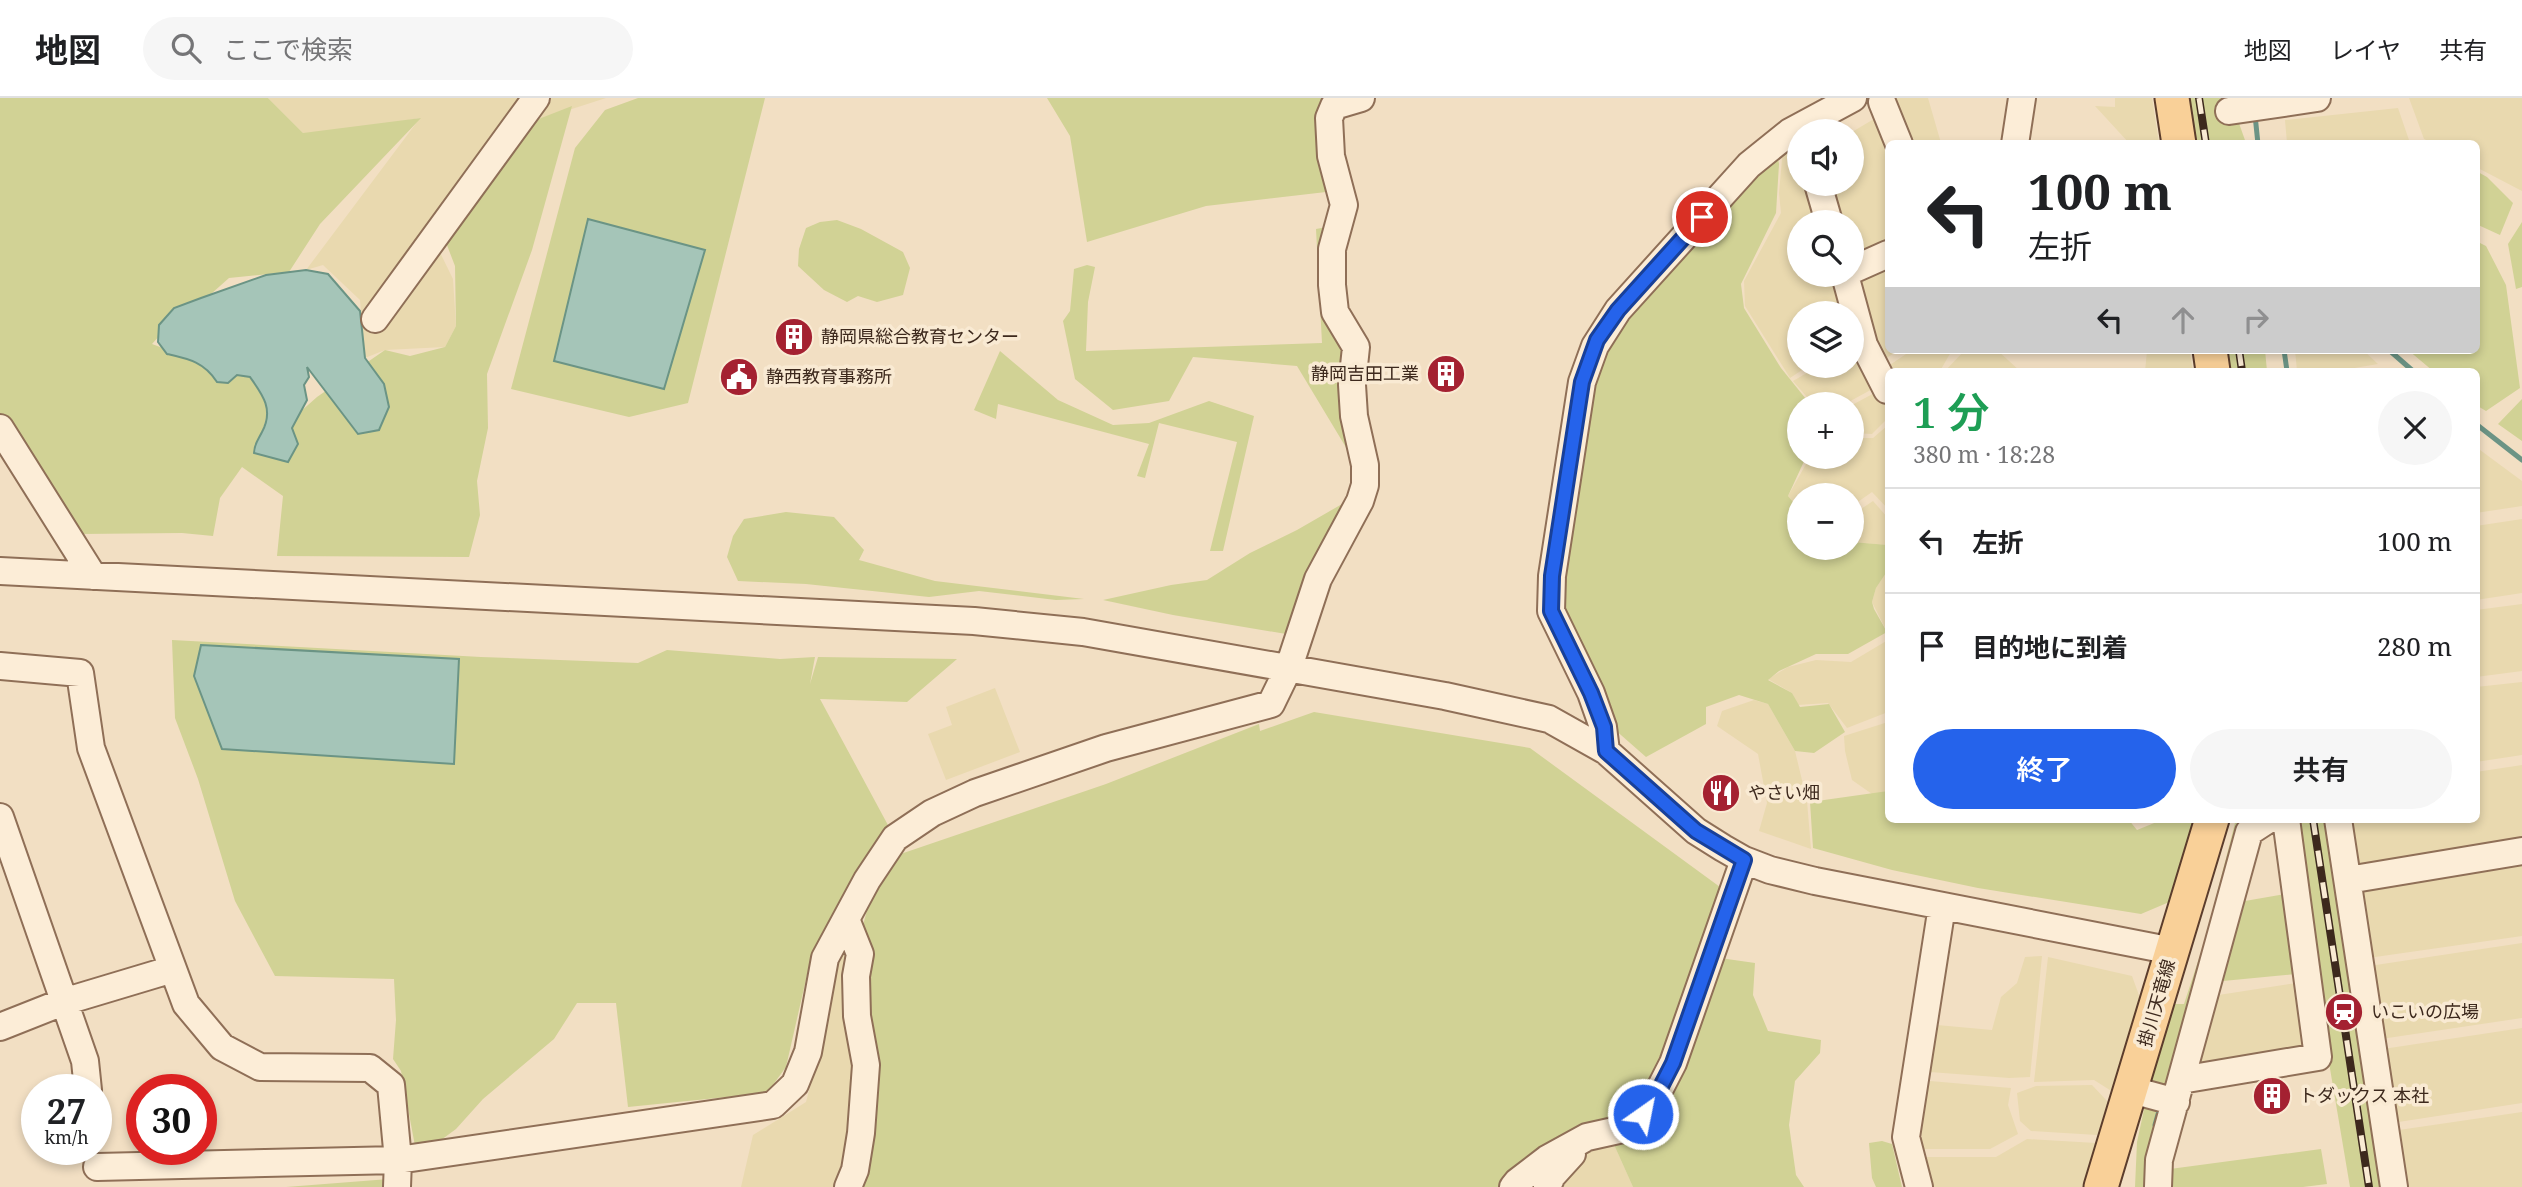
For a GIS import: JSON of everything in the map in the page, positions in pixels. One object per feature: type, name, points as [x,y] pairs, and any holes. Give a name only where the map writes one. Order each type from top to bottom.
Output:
[{"type":"main road","points":[[2172,98],[2178,140]]},
{"type":"main road","name":"掛川天竜線","points":[[2101,1187],[2161,1093],[2172,951],[2211,823]]},
{"type":"street","points":[[374,319],[536,98]]},
{"type":"street","points":[[96,1168],[174,1176],[286,1175],[773,1105],[795,1084],[808,1052],[825,958],[867,880],[895,838],[932,813],[975,793],[1106,748],[1271,704],[1289,667],[1318,579],[1360,501],[1365,485],[1365,465],[1353,416],[1352,385],[1356,347],[1335,312],[1333,298],[1332,249],[1344,205],[1331,156],[1329,118],[1334,106],[1361,98]]},
{"type":"street","points":[[1606,751],[1604,727],[1591,693],[1551,611],[1552,576],[1582,382],[1597,340],[1618,310],[1749,165],[1790,132],[1853,98]]},
{"type":"street","points":[[2016,140],[2022,98]]},
{"type":"street","points":[[2246,108],[2317,98]]},
{"type":"street","points":[[1882,102],[1897,140]]},
{"type":"street","points":[[1864,265],[1885,255]]},
{"type":"street","points":[[1848,287],[1864,345],[1885,386]]},
{"type":"street","points":[[0,428],[93,576]]},
{"type":"street","points":[[0,571],[974,621],[1083,632],[1289,667],[1549,719],[1606,751],[1696,831],[1744,860],[1770,870],[2172,951]]},
{"type":"street","points":[[0,666],[80,673],[91,748],[186,1004],[222,1046],[260,1067],[370,1068],[391,1085],[398,1160],[397,1187]]},
{"type":"street","points":[[0,817],[85,1061],[86,1074]]},
{"type":"street","points":[[2158,1187],[2161,1093],[2249,832],[2263,823]]},
{"type":"street","points":[[2161,1093],[2318,1057],[2287,823]]},
{"type":"street","points":[[2339,823],[2395,1187]]},
{"type":"street","points":[[2348,880],[2522,851]]},
{"type":"street","points":[[1513,1187],[1547,1159],[1587,1137],[1632,1126],[1653,1102],[1673,1063],[1744,860]]},
{"type":"street","points":[[1919,1187],[1906,1137],[1942,906]]},
{"type":"street","points":[[846,919],[860,954],[856,975],[857,1016],[866,1065],[861,1133],[855,1170],[848,1187]]},
{"type":"street","points":[[0,1027],[63,1002],[173,969]]},
{"type":"street","points":[[1547,1187],[1552,1176],[1587,1137]]},
{"type":"shaded area","points":[[268,98],[606,98],[547,117],[518,123],[428,228],[453,279],[456,326],[445,347],[385,350],[365,358],[360,300],[323,265],[306,270],[420,118],[342,132],[303,133]]},
{"type":"shaded area","points":[[1892,98],[1928,98],[1940,140],[1897,140]]},
{"type":"shaded area","points":[[2115,98],[2152,98],[2159,140],[2126,140],[2095,106],[2115,107]]},
{"type":"shaded area","points":[[2409,98],[2522,98],[2522,191],[2480,169],[2480,140],[2424,139]]},
{"type":"shaded area","points":[[2398,108],[2409,140],[2287,140],[2285,120]]},
{"type":"shaded area","points":[[1879,116],[1887,140],[1885,253],[1864,263],[1864,210],[1825,210],[1819,196],[1864,196],[1864,125]]},
{"type":"shaded area","points":[[1783,148],[1787,150],[1787,196],[1809,196],[1815,210],[1787,210],[1787,287],[1840,287],[1844,301],[1787,301],[1787,373],[1745,306],[1744,281],[1781,213],[1779,193]]},
{"type":"shaded area","points":[[588,219],[705,250],[664,389],[554,361]]},
{"type":"shaded area","points":[[1885,262],[1885,354],[1893,354],[1874,366],[1864,337],[1864,301],[1852,301],[1847,287],[1864,287],[1864,273]]},
{"type":"shaded area","points":[[306,270],[328,274],[360,311],[365,358],[384,384],[389,407],[379,430],[358,434],[307,367],[309,377],[304,385],[307,400],[292,428],[298,444],[288,462],[254,453],[265,424],[267,410],[263,397],[250,377],[237,375],[228,383],[217,382],[201,366],[167,354],[158,342],[159,325],[174,308],[266,275]]},
{"type":"shaded area","points":[[1906,354],[1950,354],[1942,368],[1885,368]]},
{"type":"shaded area","points":[[1961,354],[2001,354],[2017,368],[1948,368]]},
{"type":"shaded area","points":[[2147,354],[2190,354],[2192,368],[2145,368]]},
{"type":"shaded area","points":[[2295,354],[2367,354],[2378,364],[2355,368],[2297,368]]},
{"type":"shaded area","points":[[1864,358],[1876,387],[1864,394],[1803,392],[1793,381],[1798,378],[1864,378]]},
{"type":"shaded area","points":[[1880,390],[1885,398],[1885,421],[1872,434],[1864,434],[1864,399]]},
{"type":"shaded area","points":[[1885,428],[1885,506],[1872,492],[1864,498],[1864,483],[1795,483],[1803,469],[1864,469],[1864,438],[1873,438]]},
{"type":"shaded area","points":[[2480,450],[2522,481],[2522,506],[2480,512]]},
{"type":"shaded area","points":[[1873,501],[1885,515],[1885,545],[1864,543],[1864,507]]},
{"type":"shaded area","points":[[2522,519],[2522,593],[2480,599],[2480,525]]},
{"type":"shaded area","points":[[1885,574],[1885,628],[1872,602],[1876,588]]},
{"type":"shaded area","points":[[2522,604],[2522,671],[2480,676],[2480,609]]},
{"type":"shaded area","points":[[1885,642],[1885,713],[1847,728],[1828,703],[1798,705],[1792,693],[1768,679],[1788,667],[1816,660],[1851,662]]},
{"type":"shaded area","points":[[201,645],[459,659],[454,764],[222,749],[194,676]]},
{"type":"shaded area","points":[[2522,682],[2522,755],[2480,761],[2480,687]]},
{"type":"shaded area","points":[[995,688],[1020,752],[946,780],[928,734],[952,725],[946,707]]},
{"type":"shaded area","points":[[1754,700],[1768,704],[1795,751],[1807,801],[1811,849],[1759,831],[1767,803],[1758,754],[1717,726],[1722,711]]},
{"type":"shaded area","points":[[1885,723],[1885,792],[1872,794],[1852,780],[1844,736]]},
{"type":"shaded area","points":[[2522,765],[2522,842],[2354,869],[2347,823],[2480,823],[2480,771]]},
{"type":"shaded area","points":[[2522,863],[2522,936],[2368,958],[2356,889]]},
{"type":"shaded area","points":[[848,936],[866,1065],[846,1187],[741,1187],[753,1135],[806,1102],[825,1030],[835,971]]},
{"type":"shaded area","points":[[2522,943],[2522,1018],[2381,1039],[2369,966]]},
{"type":"shaded area","points":[[2042,956],[2030,1077],[1930,1072],[1937,1025],[1992,1030],[2001,997],[2017,983],[2025,957]]},
{"type":"shaded area","points":[[2048,957],[2132,976],[2140,998],[2113,1092],[2094,1080],[2034,1082]]},
{"type":"shaded area","points":[[2303,982],[2313,1049],[2191,1069],[2212,996]]},
{"type":"shaded area","points":[[2522,1028],[2522,1103],[2392,1123],[2383,1049]]},
{"type":"shaded area","points":[[1930,1081],[2011,1088],[2008,1105],[2018,1134],[1990,1149],[1922,1149],[1920,1111]]},
{"type":"shaded area","points":[[2092,1085],[2109,1103],[2097,1135],[2031,1131],[2020,1121],[2017,1093],[2036,1086]]},
{"type":"shaded area","points":[[2522,1112],[2522,1187],[2401,1187],[2392,1131]]},
{"type":"shaded area","points":[[1611,1138],[1633,1187],[1559,1187],[1552,1176]]},
{"type":"shaded area","points":[[2027,1139],[2096,1143],[2083,1187],[1933,1187],[1926,1157],[1996,1157]]},
{"type":"green space","points":[[0,98],[268,98],[303,133],[421,118],[320,224],[289,272],[229,278],[211,294],[190,302],[152,344],[195,360],[214,377],[227,383],[237,375],[249,377],[263,395],[267,407],[266,420],[255,452],[317,397],[385,350],[410,356],[445,347],[456,326],[455,266],[445,240],[513,129],[572,106],[532,250],[487,374],[488,428],[477,481],[480,515],[469,557],[277,556],[283,496],[242,467],[220,498],[213,536],[182,533],[81,534],[0,413]]},
{"type":"green space","points":[[638,98],[765,98],[688,403],[629,417],[511,389],[575,148],[605,110]]},
{"type":"green space","points":[[1047,98],[1341,98],[1322,109],[1326,192],[1206,206],[1087,242],[1070,136]]},
{"type":"green space","points":[[2185,98],[2230,98],[2245,140],[2192,140]]},
{"type":"green space","points":[[1776,148],[1779,164],[1776,213],[1741,284],[1744,308],[1787,378],[1800,392],[1787,392],[1787,469],[1800,469],[1794,483],[1787,483],[1787,560],[1864,560],[1864,543],[1885,545],[1885,574],[1876,588],[1872,602],[1885,633],[1848,654],[1816,654],[1779,671],[1768,680],[1792,693],[1800,707],[1829,704],[1845,732],[1814,753],[1795,751],[1768,704],[1739,695],[1706,707],[1706,724],[1646,757],[1605,721],[1551,611],[1595,346]]},
{"type":"green space","points":[[2480,173],[2513,203],[2500,235],[2480,226]]},
{"type":"green space","points":[[837,220],[861,229],[903,252],[910,268],[903,295],[877,302],[858,296],[847,302],[824,290],[798,266],[799,249],[806,228],[820,222]]},
{"type":"green space","points":[[2522,222],[2522,287],[2516,289],[2508,244]]},
{"type":"green space","points":[[1332,226],[1325,254],[1355,345],[1359,469],[1297,366],[1193,357],[1169,401],[1113,410],[1075,379],[1063,321],[1070,311],[1074,269],[1087,265],[1095,267],[1088,302],[1086,351],[1322,343],[1316,229]]},
{"type":"green space","points":[[2480,243],[2486,246],[2506,285],[2520,388],[2486,411],[2480,407],[2480,368],[2429,368],[2413,354],[2480,354]]},
{"type":"green space","points":[[1000,351],[1058,400],[1113,425],[1149,423],[1209,401],[1254,416],[1223,551],[1210,551],[1237,442],[1159,423],[1145,478],[1137,476],[1149,444],[998,404],[996,419],[974,410]]},
{"type":"green space","points":[[2229,354],[2265,354],[2267,368],[2231,368]]},
{"type":"green space","points":[[2522,399],[2522,441],[2498,424]]},
{"type":"green space","points":[[1349,500],[1292,635],[1103,600],[1207,580],[1250,553]]},
{"type":"green space","points":[[786,512],[834,517],[864,550],[859,560],[935,581],[1084,599],[1056,600],[979,591],[929,597],[806,584],[738,581],[727,557],[733,536],[744,519]]},
{"type":"green space","points":[[172,640],[638,663],[667,650],[780,659],[815,657],[810,684],[818,657],[957,659],[907,702],[820,699],[889,827],[835,909],[812,953],[786,1067],[767,1093],[628,1107],[616,1003],[577,1003],[554,1039],[483,1099],[456,1129],[437,1143],[415,1146],[401,1071],[393,1059],[396,1020],[394,979],[275,976],[235,901],[198,779],[175,718]]},
{"type":"green space","points":[[1314,712],[1530,748],[1720,887],[1676,1018],[1650,1079],[1617,1121],[1524,1187],[856,1187],[857,948],[880,861],[1106,784],[1259,724],[1260,731]]},
{"type":"green space","points":[[1885,791],[1885,823],[2131,823],[2137,830],[2154,823],[2195,823],[2174,900],[2141,914],[1978,888],[1892,870],[1813,848],[1810,802]]},
{"type":"green space","points":[[2235,823],[2264,823],[2249,832],[2159,1187],[2135,1187],[2137,1142],[2151,1077],[2175,1004],[2184,1004],[2205,940]]},
{"type":"green space","points":[[2292,823],[2333,823],[2387,1187],[2350,1187],[2299,885]]},
{"type":"green space","points":[[2291,893],[2296,974],[2223,981],[2245,901]]},
{"type":"green space","points":[[1720,958],[1755,963],[1753,995],[1768,1031],[1821,1040],[1820,1053],[1795,1081],[1789,1125],[1796,1175],[1804,1187],[1633,1187],[1611,1138],[1653,1102]]},
{"type":"green space","points":[[1882,1141],[1892,1144],[1902,1187],[1876,1187],[1872,1178],[1869,1143]]},
{"type":"green space","points":[[2321,1149],[2327,1184],[2303,1187],[2164,1187],[2170,1169]]},
{"type":"green space","points":[[389,1179],[389,1187],[286,1187]]},
{"type":"waterway","points":[[2255,115],[2258,140]]},
{"type":"waterway","points":[[2285,354],[2287,368]]},
{"type":"waterway","points":[[2394,354],[2410,368]]},
{"type":"waterway","points":[[2480,427],[2522,460]]},
{"type":"waterway","points":[[2155,1125],[2161,1104]]},
{"type":"railway","points":[[2199,98],[2205,140]]},
{"type":"railway","points":[[2240,354],[2242,368]]},
{"type":"railway","points":[[2314,823],[2369,1187]]},
{"type":"place","name":"静岡県総合教育センター","points":[[794,337]]},
{"type":"place","name":"静岡吉田工業","points":[[1446,374]]},
{"type":"place","name":"静西教育事務所","points":[[739,377]]},
{"type":"place","name":"やさい畑","points":[[1721,793]]},
{"type":"place","name":"いこいの広場","points":[[2344,1012]]},
{"type":"place","name":"トダックス 本社","points":[[2272,1096]]},
{"type":"route","points":[[1643,1114],[1653,1102],[1673,1063],[1744,860],[1696,831],[1606,751],[1604,727],[1591,693],[1551,611],[1552,576],[1582,382],[1597,340],[1618,310],[1702,217]]}]
